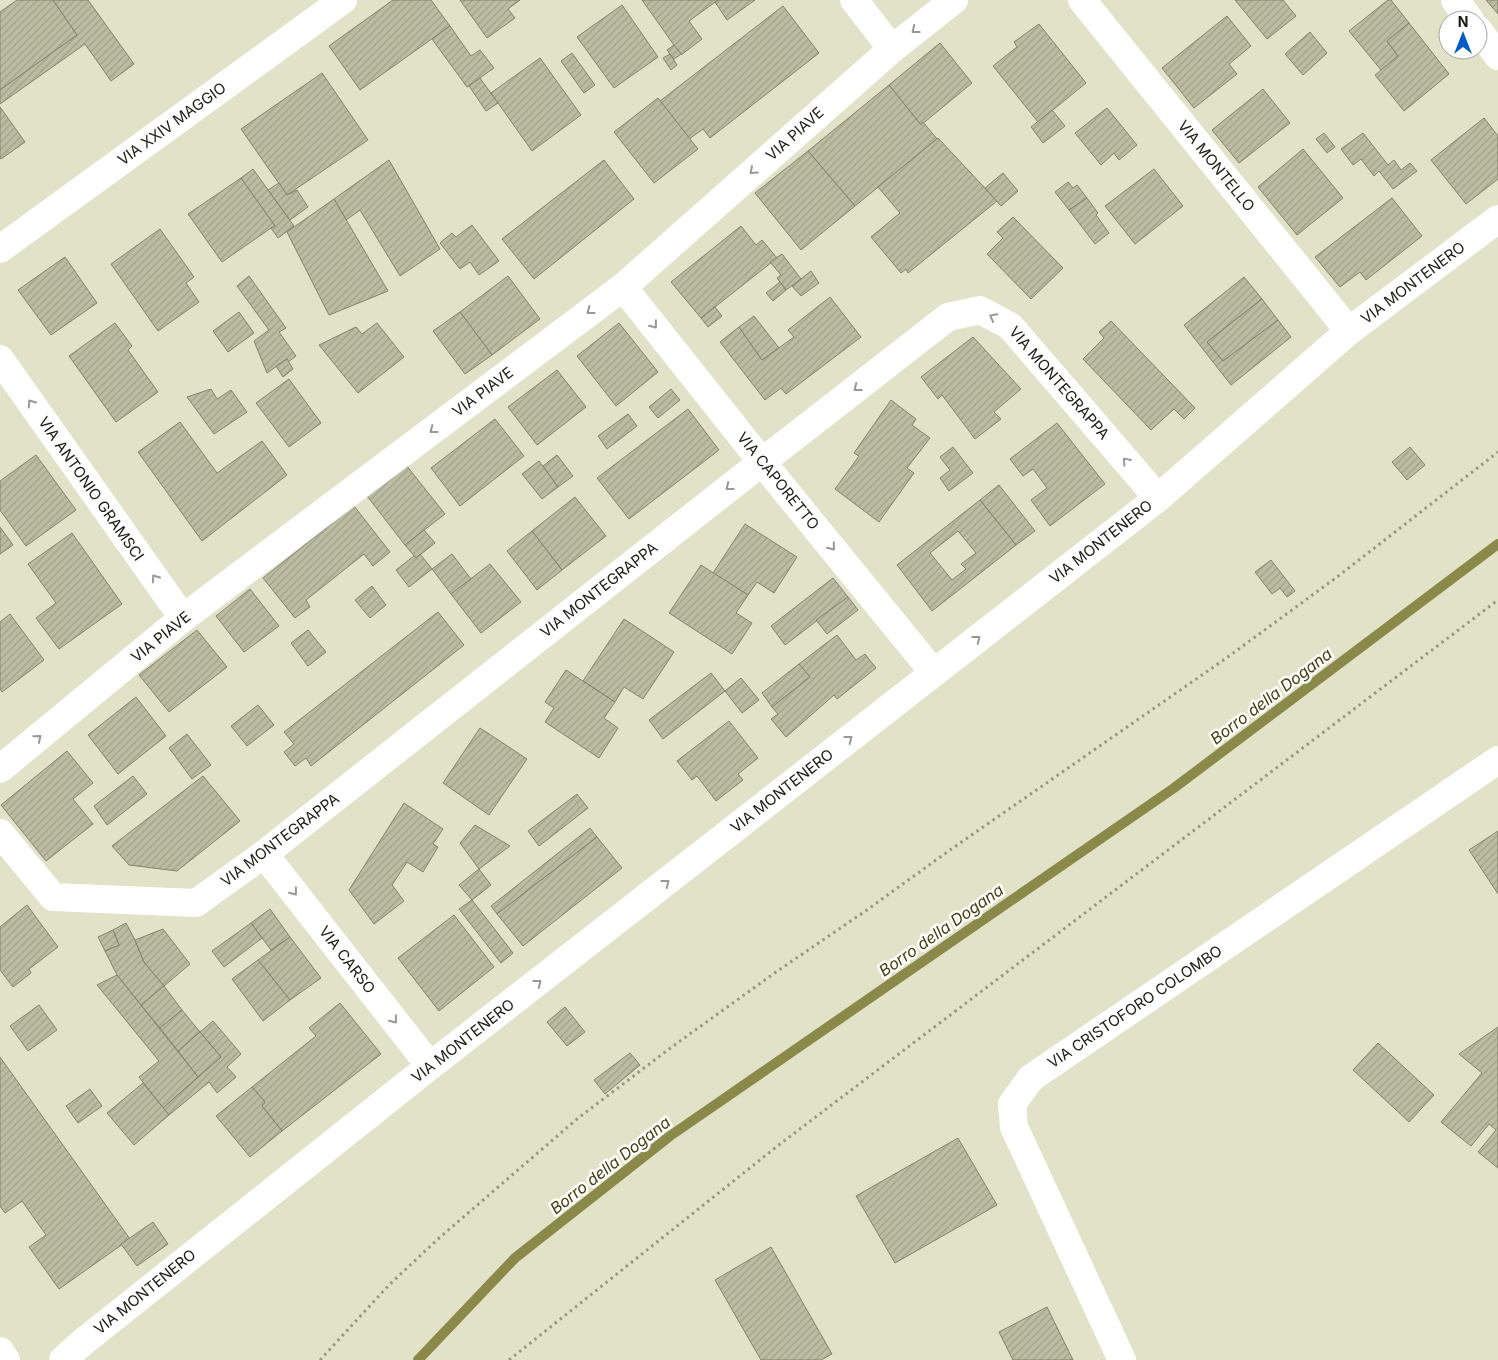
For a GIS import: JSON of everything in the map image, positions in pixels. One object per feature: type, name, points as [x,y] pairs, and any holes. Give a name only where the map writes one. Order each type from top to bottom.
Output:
[{"type":"street","name":"VIA XXIV MAGGIO","points":[[0,249],[344,0]]},
{"type":"street","points":[[854,0],[892,49]]},
{"type":"street","name":"VIA PIAVE","points":[[0,769],[183,618],[623,287],[892,49],[954,0]]},
{"type":"street","name":"VIA MONTELLO","points":[[1082,0],[1349,331]]},
{"type":"street","points":[[1488,43],[1498,56]]},
{"type":"street","name":"VIA MONTENERO","points":[[63,1360],[230,1224],[430,1066],[1158,498],[1349,331],[1498,219]]},
{"type":"street","name":"VIA CAPORETTO","points":[[623,287],[762,462],[934,672]]},
{"type":"street","name":"VIA MONTEGRAPPA","points":[[0,833],[53,897],[196,903],[264,854],[948,317],[980,310],[1010,326],[1158,498]]},
{"type":"street","name":"VIA ANTONIO GRAMSCI","points":[[0,359],[183,618]]},
{"type":"street","name":"VIA CRISTOFORO COLOMBO","points":[[1122,1360],[1014,1127],[1012,1104],[1030,1078],[1498,760]]},
{"type":"street","name":"VIA CARSO","points":[[264,854],[430,1066]]},
{"type":"street","points":[[0,1351],[6,1360]]},
{"type":"path","points":[[320,1360],[396,1279],[438,1239],[577,1119],[669,1048],[1225,659],[1337,577],[1498,452]]},
{"type":"path","points":[[510,1360],[780,1144],[1498,600]]},
{"type":"building","points":[[17,0],[53,0],[77,35],[0,90],[0,12]]},
{"type":"building","points":[[53,0],[88,0],[134,64],[111,81],[85,44],[0,104],[0,90],[77,35]]},
{"type":"building","points":[[393,0],[431,0],[450,26],[360,90],[329,46]]},
{"type":"building","points":[[460,0],[520,0],[508,9],[515,18],[487,38]]},
{"type":"building","points":[[642,0],[718,0],[689,21],[702,39],[681,55]]},
{"type":"building","points":[[718,0],[755,0],[727,20],[715,2]]},
{"type":"building","points":[[1235,0],[1283,0],[1296,16],[1267,39]]},
{"type":"building","points":[[1388,0],[1391,0],[1409,23],[1387,41],[1398,56],[1381,70],[1349,31]]},
{"type":"building","points":[[1486,0],[1498,0],[1498,14]]},
{"type":"building","points":[[622,5],[658,57],[614,88],[577,37]]},
{"type":"building","points":[[783,6],[819,53],[710,138],[703,129],[689,139],[660,101]]},
{"type":"building","points":[[1227,16],[1251,46],[1229,64],[1237,74],[1194,108],[1162,68]]},
{"type":"building","points":[[1409,23],[1449,74],[1404,111],[1375,75],[1398,56],[1387,41]]},
{"type":"building","points":[[1039,24],[1086,83],[1038,122],[993,66],[1017,47],[1014,42]]},
{"type":"building","points":[[450,26],[471,56],[480,50],[494,68],[467,87],[432,39]]},
{"type":"building","points":[[1310,32],[1327,53],[1303,75],[1285,54]]},
{"type":"building","points":[[940,43],[972,83],[921,125],[889,85]]},
{"type":"building","points":[[674,45],[681,54],[674,59],[667,50]]},
{"type":"building","points":[[572,53],[595,85],[584,93],[561,61]]},
{"type":"building","points":[[670,54],[677,65],[671,70],[663,58]]},
{"type":"building","points":[[540,58],[581,115],[532,151],[491,93]]},
{"type":"building","points":[[322,73],[368,140],[287,195],[241,129]]},
{"type":"building","points":[[480,78],[498,103],[486,111],[469,86]]},
{"type":"building","points":[[889,85],[921,125],[923,122],[937,139],[855,206],[808,151]]},
{"type":"building","points":[[1263,89],[1290,123],[1239,163],[1212,130]]},
{"type":"building","points":[[658,98],[698,149],[654,183],[614,132]]},
{"type":"building","points":[[0,107],[25,142],[1,159],[0,158]]},
{"type":"building","points":[[1107,108],[1137,145],[1119,160],[1114,153],[1101,165],[1075,133]]},
{"type":"building","points":[[1052,110],[1065,126],[1043,143],[1031,127]]},
{"type":"building","points":[[1484,118],[1498,136],[1498,179],[1466,204],[1431,160]]},
{"type":"building","points":[[1324,133],[1335,147],[1327,153],[1316,139]]},
{"type":"building","points":[[1363,133],[1388,165],[1394,160],[1401,170],[1410,163],[1417,171],[1393,189],[1379,171],[1374,176],[1361,159],[1353,165],[1341,149]]},
{"type":"building","points":[[938,138],[997,201],[908,273],[906,269],[901,273],[871,237],[900,213],[878,187]]},
{"type":"building","points":[[1303,149],[1343,198],[1297,235],[1258,187]]},
{"type":"building","points":[[808,151],[855,206],[801,250],[755,193]]},
{"type":"building","points":[[389,160],[440,249],[400,276],[360,210],[346,220],[334,199]]},
{"type":"building","points":[[604,160],[634,199],[534,279],[502,239]]},
{"type":"building","points":[[253,169],[294,226],[278,238],[271,228],[275,226],[241,178]]},
{"type":"building","points":[[1154,169],[1183,206],[1135,244],[1105,206]]},
{"type":"building","points":[[1003,173],[1018,191],[1001,206],[985,188]]},
{"type":"building","points":[[241,178],[275,226],[222,262],[188,214]]},
{"type":"building","points":[[1068,182],[1073,188],[1077,185],[1087,198],[1069,210],[1055,192]]},
{"type":"building","points":[[279,183],[287,195],[297,190],[308,207],[290,220],[268,190]]},
{"type":"building","points":[[1087,198],[1109,233],[1095,244],[1069,210]]},
{"type":"building","points":[[1392,198],[1422,236],[1366,280],[1360,272],[1340,287],[1315,257]]},
{"type":"building","points":[[334,199],[388,291],[329,315],[287,232]]},
{"type":"building","points":[[1013,217],[1063,268],[1031,299],[987,254],[1003,238],[997,232]]},
{"type":"building","points":[[472,225],[499,261],[479,275],[470,262],[460,269],[440,243],[452,233],[456,237]]},
{"type":"building","points":[[741,226],[756,245],[762,240],[777,258],[701,318],[671,282]]},
{"type":"building","points":[[160,229],[194,277],[186,283],[199,302],[158,331],[111,264]]},
{"type":"building","points":[[782,254],[801,279],[786,290],[777,278],[781,275],[770,262]]},
{"type":"building","points":[[65,257],[97,303],[51,335],[18,290]]},
{"type":"building","points":[[811,271],[819,283],[801,296],[792,286]]},
{"type":"building","points":[[249,276],[286,328],[279,332],[296,356],[288,362],[287,359],[267,373],[254,341],[269,330],[237,286]]},
{"type":"building","points":[[508,276],[540,319],[492,355],[460,312]]},
{"type":"building","points":[[1244,277],[1262,299],[1207,342],[1223,361],[1278,320],[1291,337],[1231,385],[1184,325]]},
{"type":"building","points":[[780,282],[786,290],[773,301],[766,293]]},
{"type":"building","points":[[830,297],[861,337],[786,394],[781,388],[765,400],[720,342],[739,327],[762,360],[794,337],[788,330]]},
{"type":"building","points":[[1262,299],[1278,320],[1223,361],[1207,342]]},
{"type":"building","points":[[715,307],[722,316],[708,327],[701,318]]},
{"type":"building","points":[[239,312],[254,333],[228,352],[213,331]]},
{"type":"building","points":[[460,312],[492,355],[465,374],[433,331]]},
{"type":"building","points":[[754,316],[779,348],[762,360],[739,327]]},
{"type":"building","points":[[1111,321],[1195,408],[1184,419],[1174,409],[1151,430],[1083,359],[1104,338],[1099,332]]},
{"type":"building","points":[[115,323],[132,346],[128,350],[158,392],[116,422],[69,356]]},
{"type":"building","points":[[377,323],[404,357],[358,393],[319,345],[356,327],[362,334]]},
{"type":"building","points":[[619,323],[658,372],[616,406],[577,356]]},
{"type":"building","points":[[973,337],[1021,389],[994,412],[1001,419],[975,439],[942,395],[938,399],[921,377]]},
{"type":"building","points":[[287,359],[293,369],[283,377],[276,366]]},
{"type":"building","points":[[557,370],[586,407],[537,445],[508,407]]},
{"type":"building","points":[[289,379],[321,423],[289,447],[256,403]]},
{"type":"building","points":[[211,389],[217,399],[231,390],[247,412],[214,434],[187,397]]},
{"type":"building","points":[[671,389],[680,400],[658,418],[649,407]]},
{"type":"building","points":[[891,400],[916,419],[912,425],[930,438],[907,468],[914,473],[879,522],[835,489],[859,456],[854,453]]},
{"type":"building","points":[[688,409],[719,450],[629,519],[597,478]]},
{"type":"building","points":[[628,414],[637,426],[607,449],[598,436]]},
{"type":"building","points":[[495,419],[524,456],[460,506],[431,468]]},
{"type":"building","points":[[180,422],[217,473],[262,441],[287,475],[202,541],[138,452]]},
{"type":"building","points":[[1057,423],[1105,484],[1050,526],[1031,500],[1047,488],[1033,469],[1023,476],[1010,459]]},
{"type":"building","points":[[953,447],[973,473],[949,491],[940,478],[950,470],[940,457]]},
{"type":"building","points":[[1410,447],[1425,465],[1407,480],[1392,462]]},
{"type":"building","points":[[36,455],[76,510],[26,546],[0,510],[0,481]]},
{"type":"building","points":[[557,455],[573,476],[558,487],[543,466]]},
{"type":"building","points":[[539,461],[558,487],[542,499],[522,474]]},
{"type":"building","points":[[406,465],[445,514],[405,545],[367,496]]},
{"type":"building","points":[[999,485],[1035,531],[1016,545],[980,500]]},
{"type":"building","points":[[575,497],[606,536],[562,570],[532,531]]},
{"type":"building","points":[[980,500],[1016,545],[932,611],[897,565]],"holes":[[[958,531],[976,553],[961,564],[966,569],[952,580],[930,553]]]},
{"type":"building","points":[[354,506],[390,552],[373,566],[364,554],[306,600],[310,607],[295,618],[263,578]]},
{"type":"building","points":[[745,524],[797,557],[774,593],[757,582],[748,595],[713,573]]},
{"type":"building","points":[[0,527],[13,545],[0,554]]},
{"type":"building","points":[[424,530],[435,543],[416,558],[405,545]]},
{"type":"building","points":[[532,531],[562,570],[537,590],[507,551]]},
{"type":"building","points":[[72,533],[122,604],[59,649],[36,618],[56,603],[28,564]]},
{"type":"building","points":[[420,554],[432,569],[409,587],[396,570],[414,556],[416,558]]},
{"type":"building","points":[[452,554],[471,579],[451,594],[432,569]]},
{"type":"building","points":[[1271,560],[1295,591],[1287,597],[1280,588],[1272,594],[1255,572]]},
{"type":"building","points":[[490,564],[521,602],[481,633],[451,594]]},
{"type":"building","points":[[701,565],[748,595],[736,613],[752,623],[732,654],[669,613]]},
{"type":"building","points":[[833,578],[848,597],[785,645],[771,626]]},
{"type":"building","points":[[372,586],[386,605],[370,618],[355,600]]},
{"type":"building","points":[[250,589],[279,626],[244,652],[216,616]]},
{"type":"building","points":[[848,597],[858,610],[827,634],[816,620]]},
{"type":"building","points":[[438,612],[464,645],[311,766],[306,758],[295,766],[284,752],[294,744],[284,732]]},
{"type":"building","points":[[10,614],[44,660],[2,692],[0,689],[0,622]]},
{"type":"building","points":[[624,619],[674,652],[643,699],[624,687],[615,702],[583,681]]},
{"type":"building","points":[[197,630],[227,667],[169,712],[139,675]]},
{"type":"building","points":[[308,630],[326,652],[308,666],[291,643]]},
{"type":"building","points":[[837,635],[856,660],[865,654],[876,668],[837,699],[834,695],[786,737],[771,719],[778,714],[772,707],[810,677],[799,664]]},
{"type":"building","points":[[799,664],[810,677],[772,707],[762,693]]},
{"type":"building","points":[[566,670],[615,702],[604,718],[618,728],[599,758],[545,722],[554,708],[545,702]]},
{"type":"building","points":[[711,673],[725,691],[663,739],[649,720]]},
{"type":"building","points":[[741,678],[759,700],[742,713],[725,691]]},
{"type":"building","points":[[136,697],[166,736],[118,774],[88,735]]},
{"type":"building","points":[[258,705],[274,725],[247,746],[231,726]]},
{"type":"building","points":[[729,721],[758,758],[738,774],[743,780],[716,801],[697,776],[692,780],[677,761]]},
{"type":"building","points":[[480,728],[527,759],[489,815],[443,783]]},
{"type":"building","points":[[187,734],[211,765],[192,779],[169,748]]},
{"type":"building","points":[[67,751],[93,783],[73,799],[93,824],[46,861],[1,805]]},
{"type":"building","points":[[133,776],[147,794],[107,825],[94,806]]},
{"type":"building","points":[[203,776],[240,821],[177,871],[129,865],[112,846]]},
{"type":"building","points":[[577,794],[588,808],[539,846],[528,831]]},
{"type":"building","points":[[404,803],[443,829],[433,844],[438,847],[423,872],[407,862],[392,885],[404,901],[374,924],[349,890]]},
{"type":"building","points":[[475,825],[510,846],[479,869],[460,843]]},
{"type":"building","points":[[590,828],[597,837],[497,914],[491,906]]},
{"type":"building","points":[[1498,831],[1498,894],[1469,850]]},
{"type":"building","points":[[597,837],[622,868],[523,946],[497,914]]},
{"type":"building","points":[[479,869],[491,885],[472,900],[459,885]]},
{"type":"building","points":[[472,900],[513,953],[501,963],[459,909]]},
{"type":"building","points":[[27,905],[58,947],[29,969],[31,973],[13,987],[0,970],[0,927]]},
{"type":"building","points":[[270,909],[290,937],[271,950],[251,923]]},
{"type":"building","points":[[454,915],[494,967],[439,1011],[398,958]]},
{"type":"building","points":[[126,923],[144,962],[164,986],[141,1005],[117,975],[105,951],[119,945],[113,930]]},
{"type":"building","points":[[251,923],[262,938],[224,967],[212,951]]},
{"type":"building","points":[[163,929],[190,964],[164,986],[144,962],[135,940]]},
{"type":"building","points":[[113,930],[119,945],[105,951],[98,937]]},
{"type":"building","points":[[290,937],[321,978],[290,1000],[258,960]]},
{"type":"building","points":[[258,960],[290,1000],[263,1021],[232,979]]},
{"type":"building","points":[[117,975],[198,1077],[163,1108],[139,1077],[159,1061],[97,985]]},
{"type":"building","points":[[164,986],[182,1010],[160,1028],[141,1005]]},
{"type":"building","points":[[340,1003],[381,1054],[282,1131],[262,1106],[265,1102],[252,1087],[316,1036],[309,1028]]},
{"type":"building","points":[[39,1005],[57,1030],[28,1051],[10,1026]]},
{"type":"building","points":[[565,1007],[585,1032],[567,1046],[547,1022]]},
{"type":"building","points":[[182,1010],[200,1032],[178,1051],[160,1028]]},
{"type":"building","points":[[213,1021],[241,1054],[227,1067],[236,1077],[217,1093],[209,1082],[169,1115],[163,1108],[221,1057],[200,1032]]},
{"type":"building","points":[[1498,1027],[1498,1168],[1478,1152],[1496,1130],[1489,1124],[1471,1146],[1441,1122],[1482,1073],[1459,1054]]},
{"type":"building","points":[[200,1032],[221,1057],[198,1077],[178,1051]]},
{"type":"building","points":[[1378,1043],[1434,1095],[1409,1122],[1353,1070]]},
{"type":"building","points":[[630,1053],[640,1065],[605,1094],[594,1080]]},
{"type":"building","points":[[0,1057],[130,1239],[59,1289],[29,1247],[46,1235],[22,1201],[5,1213],[0,1206]]},
{"type":"building","points":[[143,1083],[169,1115],[134,1145],[107,1113]]},
{"type":"building","points":[[252,1087],[265,1102],[262,1106],[282,1131],[250,1157],[216,1116]]},
{"type":"building","points":[[90,1089],[102,1106],[78,1123],[66,1106]]},
{"type":"building","points":[[958,1138],[997,1205],[895,1263],[856,1196]]},
{"type":"building","points":[[153,1222],[168,1244],[137,1266],[121,1244]]},
{"type":"building","points":[[771,1247],[832,1354],[821,1360],[761,1360],[715,1280]]},
{"type":"building","points":[[1047,1307],[1073,1360],[1013,1360],[999,1332]]},
{"type":"waterway","name":"Borro della Dogana","points":[[418,1360],[515,1258],[670,1136],[1174,788],[1498,544]]}]
